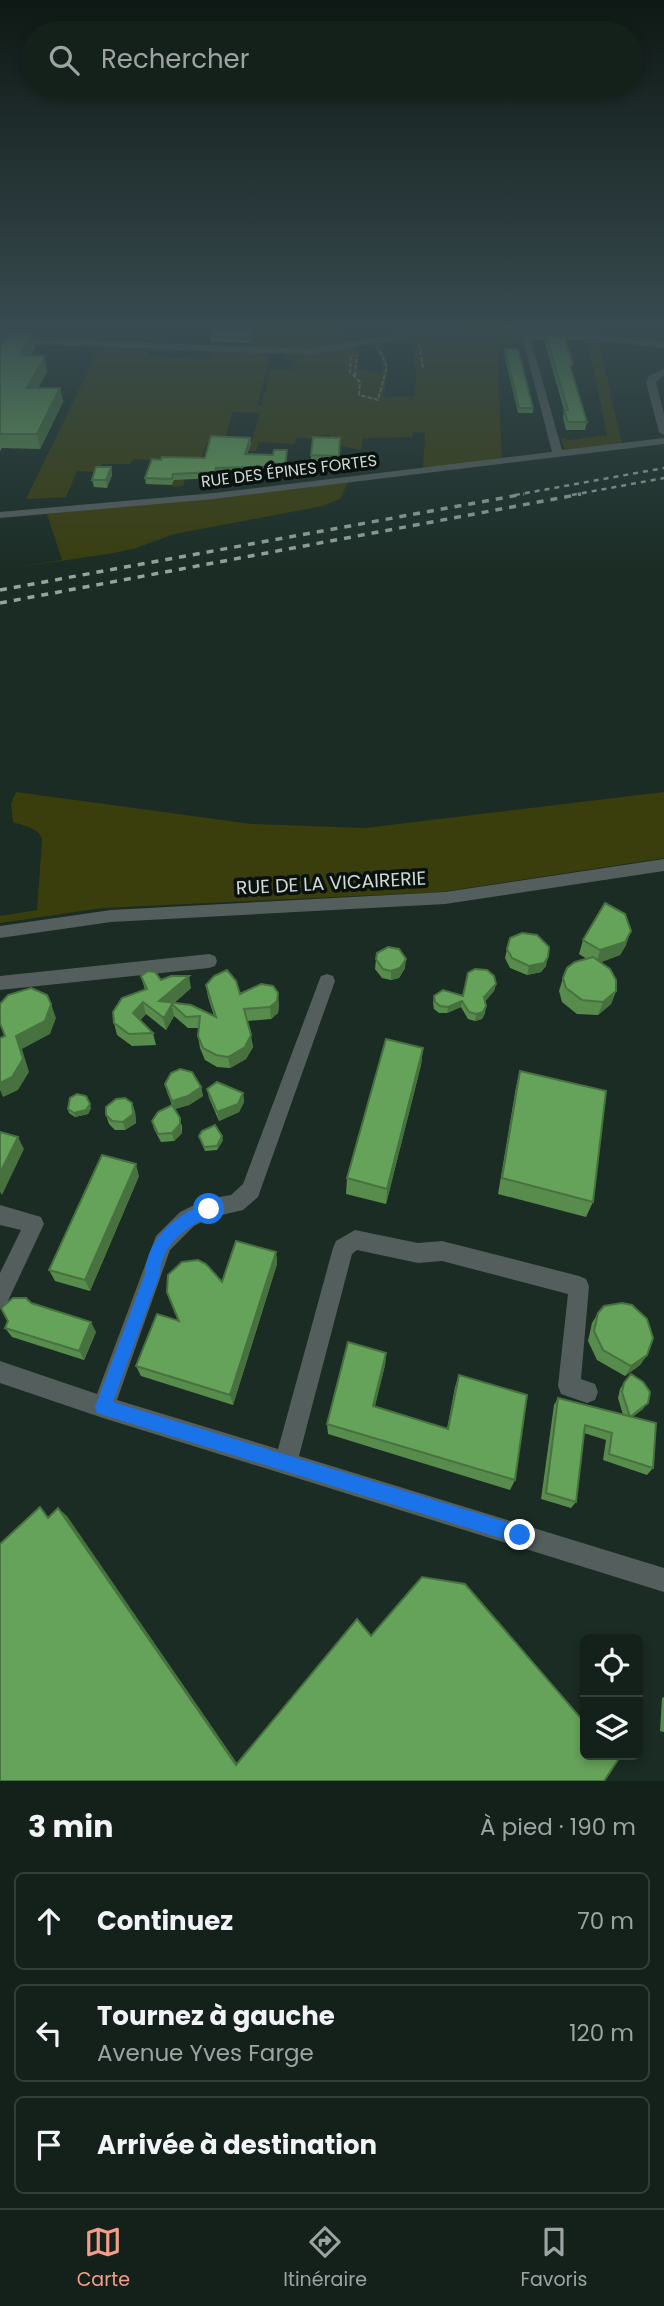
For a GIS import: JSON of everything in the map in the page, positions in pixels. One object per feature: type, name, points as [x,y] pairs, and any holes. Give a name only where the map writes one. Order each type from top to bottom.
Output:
[{"type":"street","points":[[546,407],[558,454]]},
{"type":"street","points":[[658,407],[664,432]]},
{"type":"street","name":"RUE DES ÉPINES FORTES","points":[[0,516],[214,496],[664,441]]},
{"type":"street","name":"RUE DE LA VICAIRERIE","points":[[0,932],[111,916],[445,898],[664,865]]},
{"type":"street","points":[[0,982],[209,961]]},
{"type":"street","points":[[103,1407],[153,1274],[153,1262],[169,1234],[192,1217],[209,1209],[226,1208],[242,1201],[251,1189],[327,981]]},
{"type":"street","points":[[0,1215],[34,1224],[0,1296]]},
{"type":"street","points":[[286,1462],[344,1248],[355,1240],[418,1253],[442,1251],[579,1286],[569,1386],[587,1392]]},
{"type":"street","points":[[0,1372],[103,1407],[664,1580]]},
{"type":"green space","points":[[71,407],[500,407],[502,459],[423,468],[425,433],[413,432],[412,437],[363,438],[361,450],[329,443],[330,435],[319,435],[318,439],[296,438],[295,444],[259,442],[256,451],[241,451],[245,444],[251,444],[260,413],[232,412],[225,442],[207,442],[200,464],[190,464],[183,486],[172,487],[180,462],[133,459],[130,464],[102,464],[99,472],[77,471],[66,497],[26,499]]},
{"type":"green space","points":[[601,407],[614,407],[622,444],[571,450],[564,448],[561,437],[569,440],[607,435]]},
{"type":"green space","points":[[348,482],[340,499],[323,506],[174,534],[114,553],[0,570],[62,560],[47,514]]},
{"type":"green space","points":[[16,792],[252,824],[365,828],[664,792],[664,858],[441,892],[102,908],[0,923],[0,916],[37,910],[42,840],[35,830],[13,822],[11,804]]},
{"type":"building","points":[[0,407],[50,407],[37,434],[0,434]]},
{"type":"building","points":[[567,407],[582,407],[587,422],[568,422],[564,410],[568,410]]},
{"type":"building","points":[[211,436],[250,438],[245,454],[273,455],[274,450],[287,450],[285,466],[216,468],[215,472],[173,474],[172,479],[145,478],[152,459],[205,458]]},
{"type":"building","points":[[313,437],[340,438],[339,456],[311,455]]},
{"type":"building","points":[[96,467],[111,467],[106,480],[92,480]]},
{"type":"building","points":[[605,903],[625,914],[631,931],[625,942],[600,950],[583,940]]},
{"type":"building","points":[[522,933],[537,935],[549,947],[544,963],[529,966],[512,958],[507,949],[510,938]]},
{"type":"building","points":[[388,947],[399,949],[406,959],[400,968],[391,971],[383,969],[376,959],[377,953]]},
{"type":"building","points":[[593,957],[610,969],[616,980],[616,991],[603,1002],[582,1000],[566,988],[563,978],[567,968],[575,962]]},
{"type":"building","points":[[475,969],[487,970],[494,976],[496,984],[484,997],[486,1006],[483,1012],[469,1012],[462,1001],[448,1007],[435,1002],[434,996],[443,990],[463,996],[468,973]]},
{"type":"building","points":[[227,970],[236,981],[240,994],[261,984],[273,986],[278,993],[277,1001],[270,1007],[244,1009],[251,1035],[245,1047],[228,1057],[216,1055],[203,1048],[198,1036],[200,1016],[186,1017],[172,1004],[164,1018],[143,1002],[133,1013],[153,1033],[129,1034],[114,1023],[113,1012],[122,998],[147,989],[141,976],[148,971],[155,972],[161,980],[171,976],[189,976],[159,1001],[191,1005],[216,1017],[206,985],[214,976]]},
{"type":"building","points":[[31,988],[47,995],[51,1004],[45,1021],[16,1036],[23,1059],[12,1077],[0,1083],[0,1038],[5,1036],[0,1023],[0,1004],[8,995]]},
{"type":"building","points":[[386,1039],[423,1048],[387,1189],[347,1178]]},
{"type":"building","points":[[180,1069],[192,1072],[201,1087],[188,1096],[172,1101],[165,1084],[171,1073]]},
{"type":"building","points":[[520,1071],[606,1091],[593,1202],[502,1178]]},
{"type":"building","points":[[217,1082],[243,1093],[238,1104],[217,1112],[207,1089]]},
{"type":"building","points":[[77,1094],[86,1096],[90,1104],[86,1110],[74,1113],[68,1109],[70,1098]]},
{"type":"building","points":[[125,1098],[132,1103],[133,1114],[123,1122],[112,1121],[106,1115],[106,1107],[116,1099]]},
{"type":"building","points":[[172,1105],[180,1118],[180,1124],[172,1133],[158,1134],[152,1121],[158,1112]]},
{"type":"building","points":[[215,1125],[222,1136],[217,1146],[204,1147],[199,1136],[202,1131]]},
{"type":"building","points":[[0,1132],[18,1137],[0,1173]]},
{"type":"building","points":[[102,1155],[136,1164],[85,1280],[49,1270]]},
{"type":"building","points":[[236,1241],[276,1252],[230,1395],[136,1366],[157,1314],[179,1321],[167,1292],[168,1275],[182,1262],[198,1260],[206,1264],[222,1282]]},
{"type":"building","points":[[13,1298],[26,1298],[31,1303],[91,1322],[79,1351],[5,1328],[8,1321],[1,1308]]},
{"type":"building","points":[[622,1303],[632,1305],[647,1319],[653,1338],[647,1355],[631,1366],[603,1350],[594,1331],[598,1313],[604,1306]]},
{"type":"building","points":[[348,1342],[386,1353],[373,1406],[448,1429],[459,1375],[527,1395],[515,1480],[327,1424]]},
{"type":"building","points":[[631,1374],[643,1382],[650,1392],[648,1403],[630,1417],[622,1392],[624,1383]]},
{"type":"building","points":[[558,1398],[656,1423],[653,1468],[609,1454],[612,1433],[585,1425],[576,1502],[546,1493]]},
{"type":"building","points":[[40,1507],[48,1518],[58,1508],[236,1765],[357,1619],[371,1636],[422,1577],[465,1584],[580,1717],[580,1760],[618,1760],[604,1781],[0,1781],[0,1544]]},
{"type":"railway","points":[[515,495],[664,468]]},
{"type":"railway","points":[[572,495],[664,478]]},
{"type":"railway","points":[[0,590],[524,494]]},
{"type":"railway","points":[[0,603],[581,494]]},
{"type":"route","points":[[209,1209],[192,1217],[169,1234],[153,1262],[153,1274],[103,1407],[520,1535]]}]
